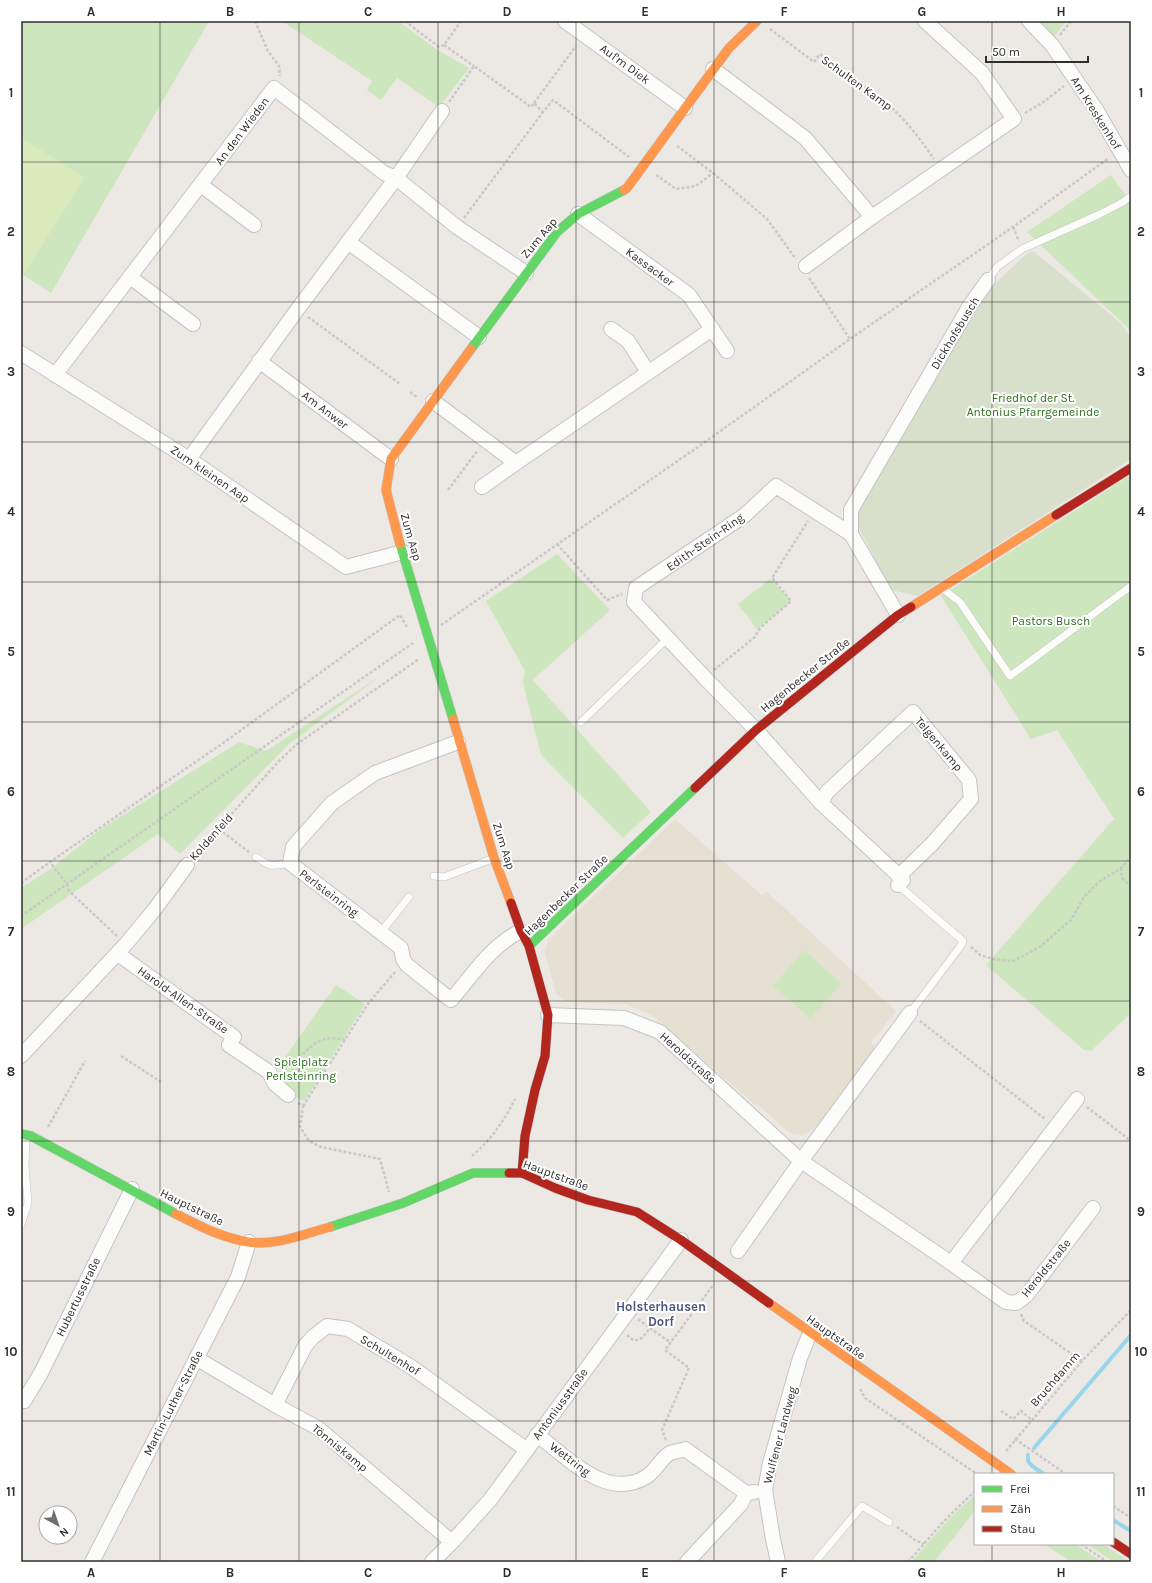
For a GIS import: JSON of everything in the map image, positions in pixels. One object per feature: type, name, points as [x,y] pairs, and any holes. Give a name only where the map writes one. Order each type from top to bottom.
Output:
[{"type":"street","name":"Auf'm Diek","points":[[566,21],[684,108]]},
{"type":"street","name":"Zum Aap","points":[[522,1173],[525,1136],[535,1090],[545,1056],[548,1015],[529,946],[521,931],[494,858],[458,742],[403,552],[386,490],[391,459],[557,232],[578,214],[627,188],[729,48],[757,21]]},
{"type":"street","points":[[804,268],[872,217],[1014,119],[982,73],[925,21]]},
{"type":"street","name":"Am Kreskenhof","points":[[1029,21],[1052,45],[1097,111],[1131,170]]},
{"type":"street","points":[[713,69],[805,138],[872,217]]},
{"type":"street","name":"An den Wieden","points":[[55,375],[274,88],[384,173],[396,178]]},
{"type":"street","points":[[189,459],[259,361],[396,178],[442,111]]},
{"type":"street","points":[[396,178],[457,227],[526,274]]},
{"type":"street","points":[[201,185],[254,225]]},
{"type":"street","name":"Kassacker","points":[[578,214],[688,295],[727,351]]},
{"type":"street","points":[[348,242],[479,338]]},
{"type":"street","points":[[130,277],[193,324]]},
{"type":"street","name":"Dickhofsbusch","points":[[851,534],[851,510],[969,307],[988,280]]},
{"type":"street","points":[[611,329],[628,341],[648,372]]},
{"type":"street","points":[[482,487],[712,329]]},
{"type":"street","name":"Zum kleinen Aap","points":[[21,353],[189,459],[346,567],[403,552]]},
{"type":"street","name":"Am Anwer","points":[[259,361],[391,459]]},
{"type":"street","points":[[433,400],[516,464]]},
{"type":"street","name":"Hagenbecker Straße","points":[[529,946],[756,730],[898,615],[940,587],[1131,468]]},
{"type":"street","name":"Edith-Stein-Ring","points":[[636,588],[745,515],[776,486],[851,534],[898,615]]},
{"type":"street","points":[[636,588],[634,602],[756,730],[821,803],[898,880]]},
{"type":"street","name":"Telgenkamp","points":[[821,803],[827,792],[913,712],[968,780],[971,799],[898,880]]},
{"type":"street","name":"Perlsteinring","points":[[458,742],[375,773],[332,803],[293,848],[290,863],[401,948],[403,959],[407,965],[451,1000],[499,944],[510,936],[521,931]]},
{"type":"street","name":"Koldenfeld","points":[[21,1056],[122,949],[155,908],[187,864]]},
{"type":"street","name":"Harold-Allen-Straße","points":[[122,949],[234,1037],[229,1045],[269,1072],[275,1084],[288,1095]]},
{"type":"street","points":[[738,1251],[801,1161],[910,1013]]},
{"type":"street","name":"Heroldstraße","points":[[548,1015],[624,1018],[660,1032],[801,1161],[1006,1302],[1016,1303],[1026,1296],[1094,1208]]},
{"type":"street","points":[[951,1263],[1077,1099]]},
{"type":"street","name":"Hauptstraße","points":[[23,1134],[211,1231],[249,1242],[288,1239],[333,1226],[403,1203],[473,1174],[489,1172],[522,1173],[555,1188],[588,1200],[637,1212],[681,1240],[810,1333],[1010,1473]]},
{"type":"street","name":"Hubertusstraße","points":[[21,1400],[24,1401],[41,1373],[132,1189]]},
{"type":"street","name":"Antoniusstraße","points":[[432,1562],[490,1500],[681,1240]]},
{"type":"street","name":"Martin-Luther-Straße","points":[[92,1562],[238,1276],[249,1242]]},
{"type":"street","name":"Schultenhof","points":[[275,1405],[305,1346],[313,1337],[327,1326],[348,1329],[410,1366],[526,1450]]},
{"type":"street","name":"Wulfener Landweg","points":[[778,1562],[765,1490],[776,1441],[800,1358],[810,1333]]},
{"type":"street","name":"Tönniskamp","points":[[196,1358],[275,1405],[318,1428],[452,1542]]},
{"type":"street","name":"Wettring","points":[[537,1435],[592,1476],[611,1484],[628,1484],[647,1476],[669,1454],[685,1449],[746,1493]]},
{"type":"street","points":[[687,1562],[741,1504],[746,1493],[765,1490]]},
{"type":"street","points":[[1114,1543],[1131,1554]]},
{"type":"lane","name":"Dickhofsbusch","points":[[988,280],[997,268],[1022,249],[1100,214],[1131,196]]},
{"type":"lane","points":[[940,587],[960,602],[1010,676],[1131,586]]},
{"type":"lane","points":[[581,722],[668,638]]},
{"type":"lane","points":[[256,857],[267,865],[272,866],[290,863]]},
{"type":"lane","points":[[434,876],[444,877],[494,858]]},
{"type":"lane","points":[[898,880],[962,944],[910,1013]]},
{"type":"lane","points":[[381,932],[409,897]]},
{"type":"lane","points":[[21,1225],[28,1204],[23,1134]]},
{"type":"lane","points":[[815,1562],[862,1506],[889,1522]]},
{"type":"path","points":[[255,21],[268,51],[279,66],[281,79],[274,88]]},
{"type":"path","points":[[405,21],[439,47],[444,44],[461,21]]},
{"type":"path","points":[[1052,45],[1071,21]]},
{"type":"path","name":"Schulten Kamp","points":[[766,26],[814,62],[820,54],[897,113],[915,132],[941,170]]},
{"type":"path","points":[[444,44],[531,107],[584,35]]},
{"type":"path","points":[[442,111],[474,66]]},
{"type":"path","points":[[1014,119],[1042,104],[1074,78]]},
{"type":"path","points":[[457,227],[542,112],[553,100],[642,166],[676,189],[696,186],[713,173]]},
{"type":"path","points":[[534,104],[542,112]]},
{"type":"path","points":[[664,136],[713,173],[767,219],[804,268],[850,339]]},
{"type":"path","points":[[21,916],[1013,227],[1119,151]]},
{"type":"path","points":[[1013,227],[1022,249]]},
{"type":"path","points":[[297,310],[400,384]]},
{"type":"path","points":[[448,490],[485,440]]},
{"type":"path","points":[[705,678],[755,637],[760,628],[791,601],[772,578],[814,511]]},
{"type":"path","points":[[557,544],[606,600],[636,588]]},
{"type":"path","points":[[21,883],[226,741],[400,615],[407,628]]},
{"type":"path","name":"Koldenfeld","points":[[187,864],[278,762],[297,744],[411,664],[432,651]]},
{"type":"path","points":[[219,829],[256,857]]},
{"type":"path","points":[[962,944],[980,955],[1014,961],[1041,946],[1071,920],[1084,897],[1100,881],[1121,868],[1131,857]]},
{"type":"path","points":[[50,862],[67,884],[70,891],[122,949]]},
{"type":"path","points":[[1121,868],[1122,878],[1131,887]]},
{"type":"path","points":[[389,1194],[380,1159],[321,1147],[308,1140],[300,1127],[303,1106],[367,1005],[397,969],[403,959]]},
{"type":"path","points":[[910,1013],[1055,1127]]},
{"type":"path","points":[[272,1077],[287,1068],[320,1040],[329,1037],[345,1040]]},
{"type":"path","points":[[122,1056],[161,1082]]},
{"type":"path","points":[[53,1132],[46,1129],[85,1061]]},
{"type":"path","points":[[288,1095],[303,1106]]},
{"type":"path","points":[[471,1156],[483,1147],[492,1137],[507,1115],[517,1096]]},
{"type":"path","points":[[1077,1099],[1131,1141]]},
{"type":"path","points":[[662,1430],[689,1368],[665,1350],[723,1270]]},
{"type":"path","points":[[1016,1303],[1024,1321],[1082,1361]]},
{"type":"path","name":"Bruchdamm","points":[[996,1464],[1082,1361],[1131,1310]]},
{"type":"path","points":[[640,1321],[671,1343]]},
{"type":"path","points":[[616,1328],[634,1340],[638,1340],[643,1337],[650,1328]]},
{"type":"path","points":[[1001,1411],[1013,1419],[1021,1411],[1032,1420]]},
{"type":"path","points":[[1015,1440],[1064,1473]]},
{"type":"path","points":[[908,1562],[945,1520],[974,1492]]},
{"type":"path","points":[[1114,1507],[1131,1518]]},
{"type":"path","points":[[889,1522],[915,1540],[924,1544]]},
{"type":"path","points":[[1082,1545],[1107,1562]]},
{"type":"shaded area","points":[[675,819],[762,895],[766,891],[896,1011],[871,1042],[876,1048],[874,1053],[816,1127],[802,1135],[793,1134],[786,1130],[653,1016],[626,1004],[567,1002],[556,993],[545,953],[548,940]]},
{"type":"green space","points":[[21,21],[209,21],[51,293],[23,275],[84,178],[21,138]]},
{"type":"green space","points":[[282,21],[398,21],[436,49],[469,68],[439,107],[397,78],[381,100],[367,90],[372,81]]},
{"type":"green space","points":[[1040,21],[1066,21],[1054,37]]},
{"type":"green space","points":[[21,138],[84,178],[23,275],[21,273]]},
{"type":"green space","points":[[1111,175],[1131,203],[1131,331],[1027,232]]},
{"type":"green space","name":"Friedhof der St. Antonius Pfarrgemeinde","points":[[1033,251],[1122,324],[1131,338],[1131,459],[918,596],[891,590],[858,526],[858,509],[970,318],[995,284],[1025,255]]},
{"type":"green space","name":"Pastors Busch","points":[[1131,475],[1131,1013],[1091,1051],[1084,1050],[986,965],[1114,819],[1057,730],[1031,739],[941,596]]},
{"type":"green space","points":[[557,554],[610,610],[533,680],[651,812],[623,838],[541,755],[523,683],[525,671],[486,601]]},
{"type":"green space","points":[[770,579],[791,601],[757,629],[738,604]]},
{"type":"green space","points":[[382,675],[289,744],[180,854],[158,834],[21,929],[21,888],[52,868],[99,830],[239,742],[266,751]]},
{"type":"green space","points":[[804,950],[842,984],[810,1018],[773,986]]},
{"type":"green space","name":"Spielplatz Perlsteinring","points":[[336,985],[365,1004],[305,1100],[302,1101],[284,1085],[280,1076],[281,1063]]},
{"type":"green space","points":[[974,1496],[974,1512],[934,1562],[911,1562],[948,1520]]},
{"type":"green space","points":[[1046,1545],[1076,1545],[1102,1562],[1071,1562]]},
{"type":"green space","points":[[1088,1545],[1104,1545],[1130,1562],[1114,1562]]},
{"type":"waterway","points":[[1034,1448],[1131,1335]]},
{"type":"waterway","points":[[1028,1455],[1028,1461],[1032,1466],[1042,1473]]},
{"type":"waterway","points":[[1114,1521],[1131,1531]]},
{"type":"traffic: fast","points":[[471,349],[557,232],[578,214],[624,190]]},
{"type":"traffic: fast","points":[[400,544],[453,719]]},
{"type":"traffic: fast","points":[[529,946],[695,788]]},
{"type":"traffic: fast","points":[[21,1134],[31,1136],[176,1214]]},
{"type":"traffic: fast","points":[[330,1227],[403,1203],[473,1173],[509,1173]]},
{"type":"traffic: slow","points":[[624,190],[627,188],[729,48],[757,21]]},
{"type":"traffic: slow","points":[[400,544],[386,490],[391,459],[471,349]]},
{"type":"traffic: slow","points":[[911,607],[1056,515]]},
{"type":"traffic: slow","points":[[453,719],[494,858],[511,903]]},
{"type":"traffic: slow","points":[[176,1214],[220,1235],[258,1243],[279,1241],[330,1227]]},
{"type":"traffic: slow","points":[[769,1303],[1010,1473]]},
{"type":"traffic: jam","points":[[1056,515],[1131,468]]},
{"type":"traffic: jam","points":[[695,788],[756,730],[898,615],[911,607]]},
{"type":"traffic: jam","points":[[511,903],[521,931],[529,946],[548,1015],[545,1056],[535,1090],[525,1136],[522,1173]]},
{"type":"traffic: jam","points":[[509,1173],[522,1173],[555,1188],[588,1200],[637,1212],[681,1240],[769,1303]]},
{"type":"traffic: jam","points":[[1114,1543],[1131,1554]]},
{"type":"district","name":"Holsterhausen Dorf","points":[[661,1314]]}]
